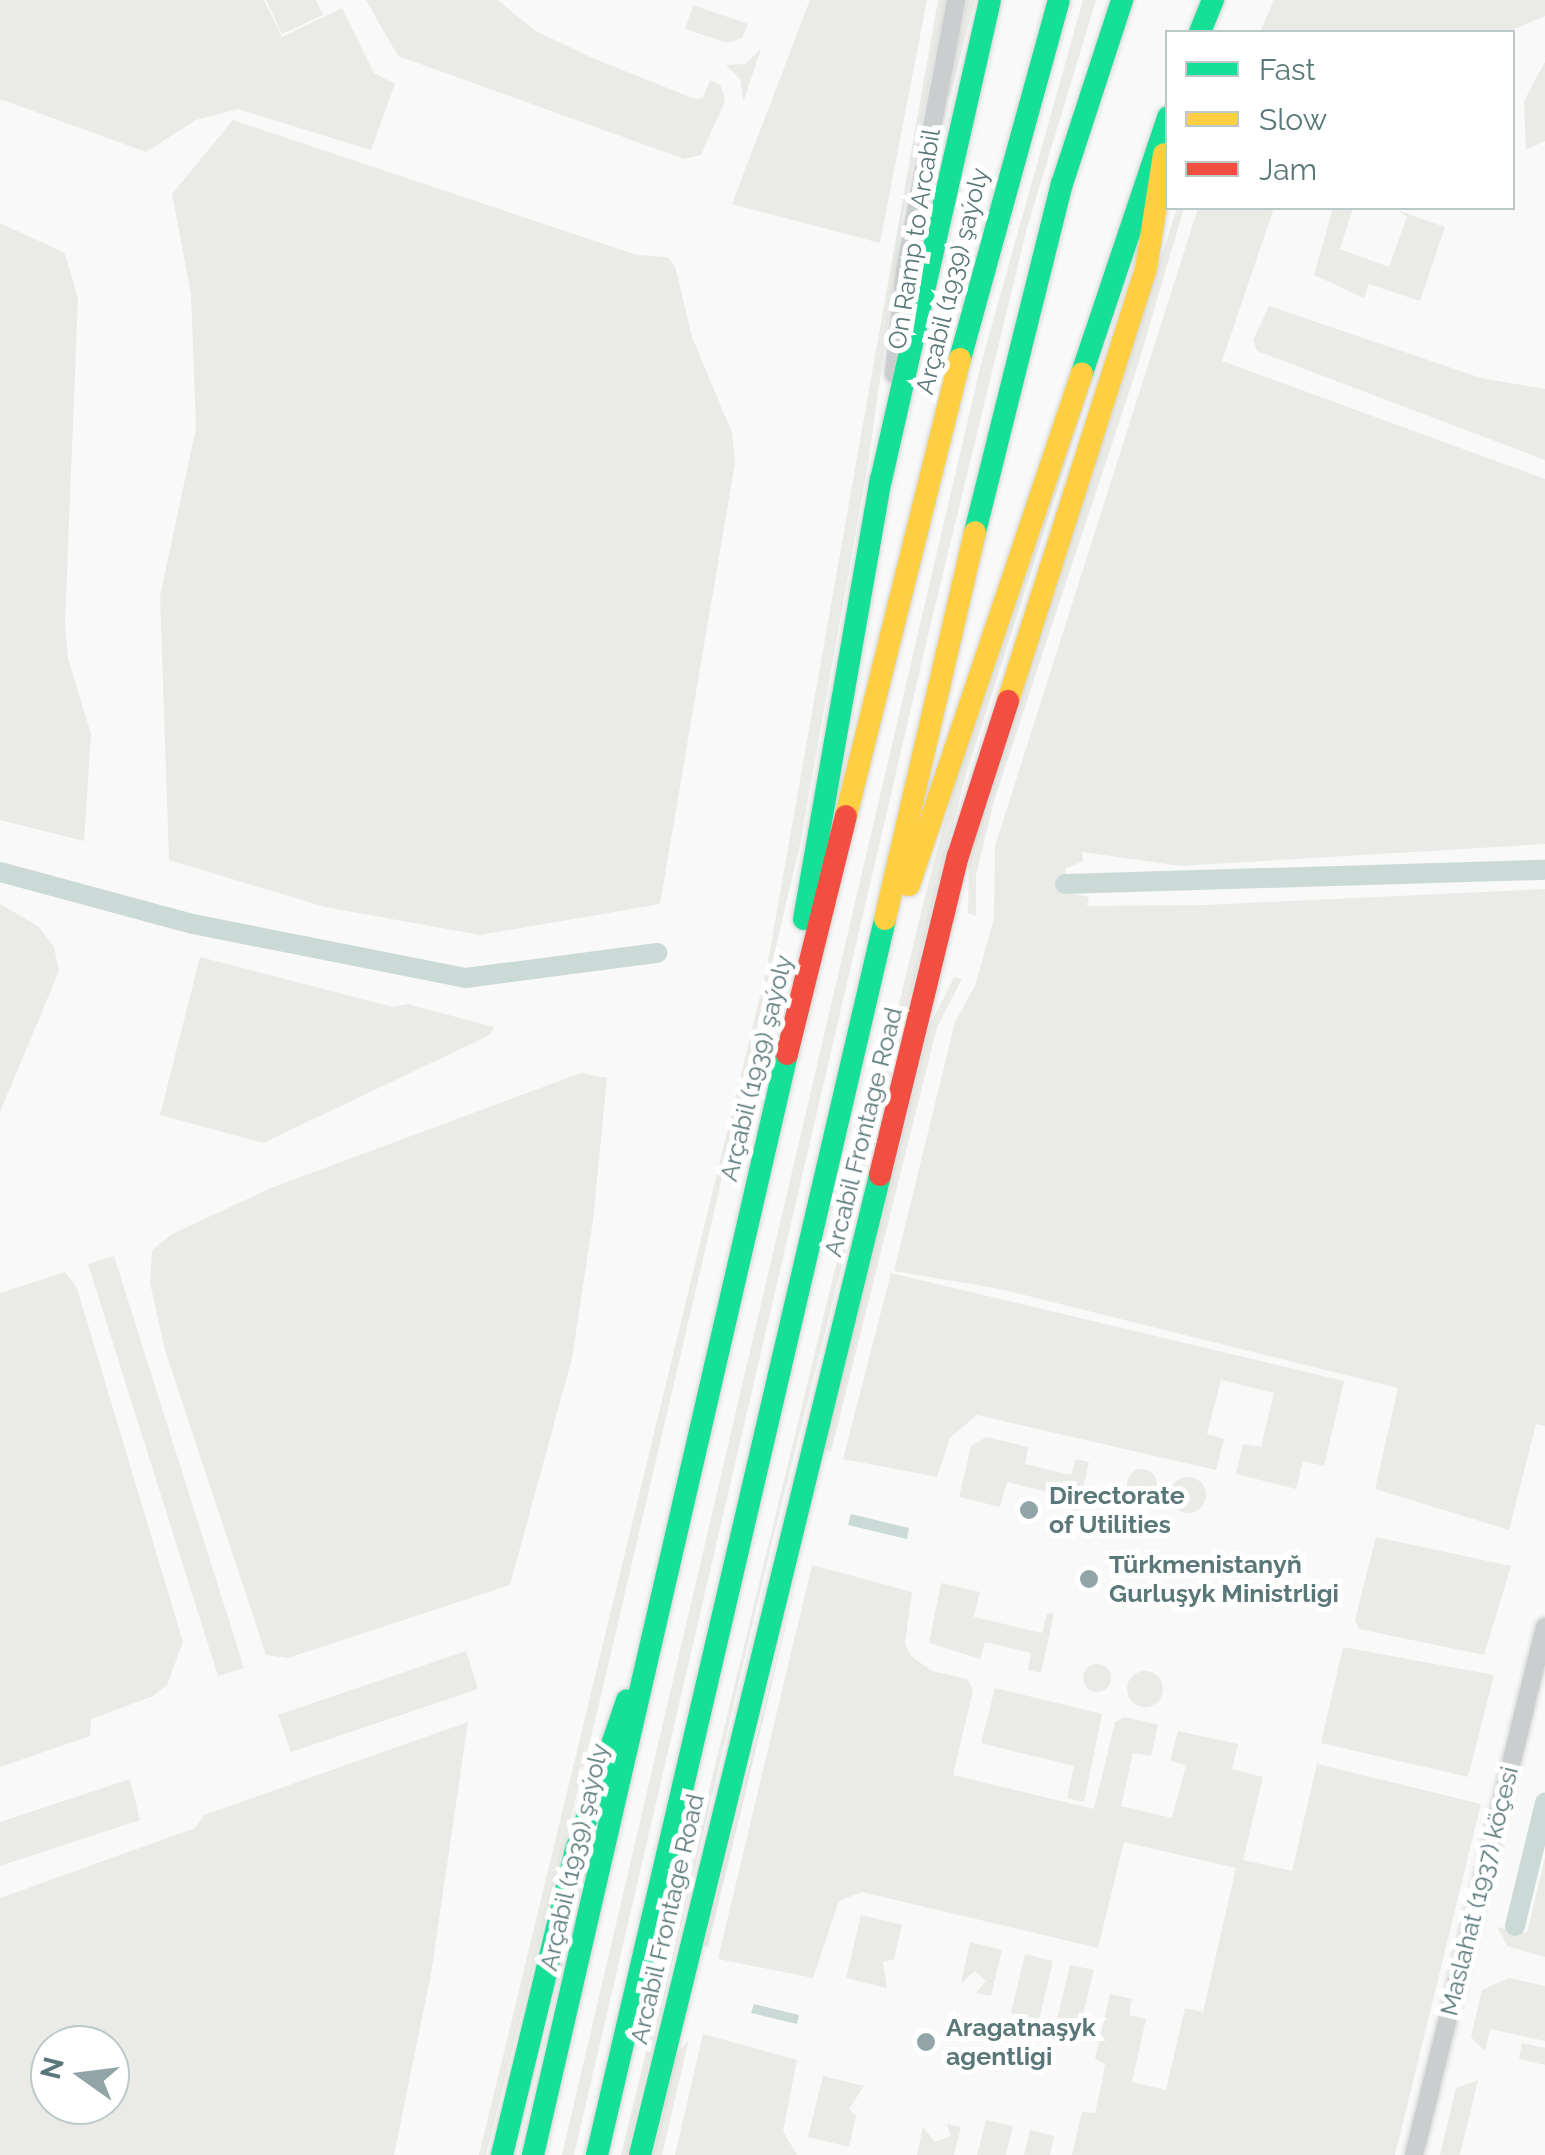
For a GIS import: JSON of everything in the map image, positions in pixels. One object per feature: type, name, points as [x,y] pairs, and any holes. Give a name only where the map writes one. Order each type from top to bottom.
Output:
[{"type":"main road","points":[[761,1161],[881,480],[978,50],[993,0]]},
{"type":"main road","name":"Arçabil (1939) şaýoly","points":[[533,2155],[761,1161],[990,232],[1060,0]]},
{"type":"main road","points":[[597,2155],[992,459],[1062,184],[1122,0]]},
{"type":"main road","points":[[852,1062],[1165,126]]},
{"type":"main road","name":"Arcabil Frontage Road","points":[[640,2155],[958,856],[1146,269],[1165,152]]},
{"type":"main road","points":[[502,2155],[576,1850],[664,1591]]},
{"type":"street","name":"On Ramp to Arcabil","points":[[881,480],[905,272],[956,0]]},
{"type":"street","name":"Maslahat (1937) köçesi","points":[[1414,2155],[1545,1626]]},
{"type":"shaded area","points":[[0,0],[264,0],[282,37],[342,8],[374,73],[395,84],[371,150],[238,109],[196,120],[146,152],[0,99]]},
{"type":"shaded area","points":[[266,0],[316,0],[323,15],[282,34]]},
{"type":"shaded area","points":[[366,0],[498,0],[534,30],[590,57],[695,99],[703,98],[710,80],[721,85],[725,101],[701,155],[684,159],[398,56]]},
{"type":"shaded area","points":[[810,0],[927,0],[880,243],[732,204]]},
{"type":"shaded area","points":[[938,0],[946,0],[903,214],[869,458],[800,844],[596,1717],[486,2155],[479,2155],[767,967]]},
{"type":"shaded area","points":[[967,0],[975,0],[950,97],[947,92]]},
{"type":"shaded area","points":[[1083,0],[1096,0],[1027,228],[929,631],[574,2155],[562,2155],[981,364]]},
{"type":"shaded area","points":[[1274,0],[1545,0],[1545,16],[1513,30],[1261,30]]},
{"type":"shaded area","points":[[693,5],[748,24],[742,38],[728,43],[685,29]]},
{"type":"shaded area","points":[[761,49],[743,100],[740,79],[726,65],[745,64]]},
{"type":"shaded area","points":[[1545,62],[1545,141],[1526,150],[1524,101]]},
{"type":"shaded area","points":[[233,120],[637,255],[667,257],[675,266],[692,337],[732,433],[735,463],[660,904],[480,935],[325,907],[169,860],[160,596],[196,428],[191,294],[172,194]]},
{"type":"shaded area","points":[[1176,210],[1183,210],[1137,368],[994,801],[976,875],[976,916],[968,913],[969,855]]},
{"type":"shaded area","points":[[1197,210],[1273,210],[1222,361],[1545,479],[1545,844],[1181,866],[1082,852],[1083,861],[1065,869],[1067,893],[1089,897],[1087,906],[1205,905],[1545,889],[1545,1426],[1536,1424],[1509,1530],[1375,1489],[1398,1388],[1000,1289],[894,1271],[955,1022],[975,986],[994,918],[995,846]]},
{"type":"shaded area","points":[[1332,210],[1352,210],[1340,249],[1389,267],[1407,217],[1397,210],[1445,227],[1420,301],[1369,284],[1364,298],[1314,275]]},
{"type":"shaded area","points":[[0,223],[65,253],[78,299],[65,623],[68,658],[91,734],[84,841],[0,820]]},
{"type":"shaded area","points":[[1126,276],[965,778],[771,1546],[627,2155],[621,2155],[957,776]]},
{"type":"shaded area","points":[[1269,306],[1481,378],[1545,389],[1545,460],[1257,351],[1253,340]]},
{"type":"shaded area","points":[[0,904],[38,926],[54,947],[59,971],[0,1112]]},
{"type":"shaded area","points":[[200,957],[393,1007],[407,1004],[494,1027],[490,1035],[263,1143],[160,1115]]},
{"type":"shaded area","points":[[954,977],[962,979],[937,1027],[831,1452],[823,1450],[930,1025]]},
{"type":"shaded area","points":[[581,1073],[607,1078],[593,1220],[572,1358],[510,1585],[288,1658],[266,1655],[165,1350],[150,1283],[152,1250],[172,1234],[271,1188]]},
{"type":"shaded area","points":[[114,1256],[244,1668],[218,1676],[88,1264]]},
{"type":"shaded area","points":[[65,1272],[77,1288],[183,1642],[167,1685],[153,1696],[91,1719],[90,1736],[0,1767],[0,1293]]},
{"type":"shaded area","points":[[891,1273],[1344,1381],[1324,1466],[1303,1461],[1296,1489],[1236,1474],[1243,1444],[1261,1447],[1274,1393],[1221,1380],[1207,1434],[1224,1439],[1216,1470],[977,1415],[950,1438],[937,1477],[843,1459]]},
{"type":"shaded area","points":[[986,1437],[1028,1447],[1025,1464],[1071,1475],[1076,1459],[1089,1462],[1076,1519],[1070,1518],[1075,1499],[1007,1482],[1000,1507],[959,1497],[971,1446]]},
{"type":"shaded area","points":[[1142,1469],[1153,1473],[1157,1484],[1153,1495],[1142,1499],[1131,1495],[1127,1484],[1131,1473]]},
{"type":"shaded area","points":[[1188,1477],[1201,1482],[1206,1495],[1201,1508],[1188,1513],[1175,1508],[1170,1495],[1175,1482]]},
{"type":"shaded area","points":[[851,1514],[909,1528],[907,1539],[848,1525]]},
{"type":"shaded area","points":[[1376,1537],[1511,1566],[1484,1655],[1359,1629],[1355,1620]]},
{"type":"shaded area","points":[[812,1565],[912,1592],[905,1644],[911,1656],[932,1671],[967,1679],[973,1690],[953,1775],[1094,1809],[1115,1722],[1125,1717],[1158,1725],[1151,1756],[1133,1753],[1121,1806],[1172,1818],[1186,1765],[1170,1761],[1178,1731],[1238,1744],[1232,1769],[1263,1777],[1243,1860],[1292,1871],[1317,1764],[1481,1804],[1395,2155],[1072,2155],[1082,2112],[1095,2113],[1105,2064],[1095,2059],[1110,1994],[1132,1999],[1129,2015],[1146,2019],[1132,2082],[1166,2090],[1185,2008],[1203,2012],[1236,1868],[1124,1842],[1098,1948],[862,1892],[839,1901],[813,1978],[718,1959]]},
{"type":"shaded area","points":[[800,1567],[708,1947],[704,1945]]},
{"type":"shaded area","points":[[941,1583],[980,1592],[974,1617],[1042,1633],[1047,1613],[1054,1614],[1041,1673],[1028,1670],[1031,1653],[985,1642],[980,1659],[929,1643]]},
{"type":"shaded area","points":[[1343,1647],[1494,1675],[1468,1777],[1321,1743]]},
{"type":"shaded area","points":[[466,1651],[478,1689],[291,1752],[278,1715]]},
{"type":"shaded area","points":[[1097,1664],[1107,1668],[1111,1678],[1107,1688],[1097,1692],[1087,1688],[1083,1678],[1087,1668]]},
{"type":"shaded area","points":[[1145,1671],[1158,1676],[1163,1689],[1158,1702],[1145,1707],[1132,1702],[1127,1689],[1132,1676]]},
{"type":"shaded area","points":[[995,1688],[1102,1714],[1084,1802],[1067,1798],[1074,1766],[981,1743]]},
{"type":"shaded area","points":[[468,1722],[431,1974],[394,2155],[0,2155],[0,1898],[195,1828],[204,1815]]},
{"type":"shaded area","points":[[130,1779],[140,1820],[0,1866],[0,1822]]},
{"type":"shaded area","points":[[1545,1857],[1545,1957],[1507,1946],[1497,1927],[1527,1933]]},
{"type":"shaded area","points":[[861,1915],[902,1925],[894,1959],[883,1962],[887,1988],[846,1978]]},
{"type":"shaded area","points":[[970,1942],[1002,1950],[991,1996],[976,1993],[986,1981],[975,1971],[961,1983]]},
{"type":"shaded area","points":[[1025,1954],[1053,1961],[1039,2020],[1011,2013]]},
{"type":"shaded area","points":[[1070,1965],[1094,1970],[1079,2029],[1056,2024]]},
{"type":"shaded area","points":[[1509,1978],[1545,1986],[1545,2041],[1490,2029],[1485,2051],[1471,2037],[1482,1990]]},
{"type":"shaded area","points":[[754,2004],[799,2015],[797,2024],[751,2013]]},
{"type":"shaded area","points":[[703,2034],[797,2060],[783,2131],[797,2155],[675,2155]]},
{"type":"shaded area","points":[[689,2039],[662,2155],[653,2155],[676,2055]]},
{"type":"shaded area","points":[[1522,2043],[1545,2048],[1545,2065],[1519,2059]]},
{"type":"shaded area","points":[[823,2076],[864,2086],[849,2109],[856,2116],[849,2147],[808,2137]]},
{"type":"shaded area","points":[[1478,2080],[1460,2155],[1440,2155],[1456,2088]]},
{"type":"shaded area","points":[[986,2120],[1013,2126],[1006,2155],[977,2155]]},
{"type":"shaded area","points":[[947,2124],[961,2127],[954,2155],[917,2155],[923,2127],[935,2142],[951,2136]]},
{"type":"shaded area","points":[[1030,2130],[1054,2136],[1050,2155],[1024,2155]]},
{"type":"waterway","points":[[1065,884],[1545,870]]},
{"type":"waterway","points":[[0,872],[193,924],[466,978],[657,953]]},
{"type":"waterway","points":[[1515,1926],[1545,1803]]},
{"type":"traffic: fast","points":[[804,919],[881,480],[990,0]]},
{"type":"traffic: fast","points":[[960,359],[1059,0]]},
{"type":"traffic: fast","points":[[975,532],[1062,184],[1122,0]]},
{"type":"traffic: fast","points":[[1201,30],[1213,0]]},
{"type":"traffic: fast","points":[[1082,373],[1165,126]]},
{"type":"traffic: fast","points":[[597,2155],[885,919]]},
{"type":"traffic: fast","points":[[533,2155],[787,1054]]},
{"type":"traffic: fast","points":[[640,2155],[880,1175]]},
{"type":"traffic: fast","points":[[502,2155],[576,1850],[627,1700]]},
{"type":"traffic: slow","points":[[1008,701],[1146,269],[1164,154]]},
{"type":"traffic: slow","points":[[846,816],[960,359]]},
{"type":"traffic: slow","points":[[909,885],[1082,373]]},
{"type":"traffic: slow","points":[[885,919],[975,532]]},
{"type":"traffic: jam","points":[[880,1175],[958,856],[1008,701]]},
{"type":"traffic: jam","points":[[787,1054],[846,816]]},
{"type":"place","name":"Directorate of Utilities","points":[[1029,1510]]},
{"type":"place","name":"Türkmenistanyň Gurluşyk Ministrligi","points":[[1089,1579]]},
{"type":"place","name":"Aragatnaşyk agentligi","points":[[926,2042]]}]
